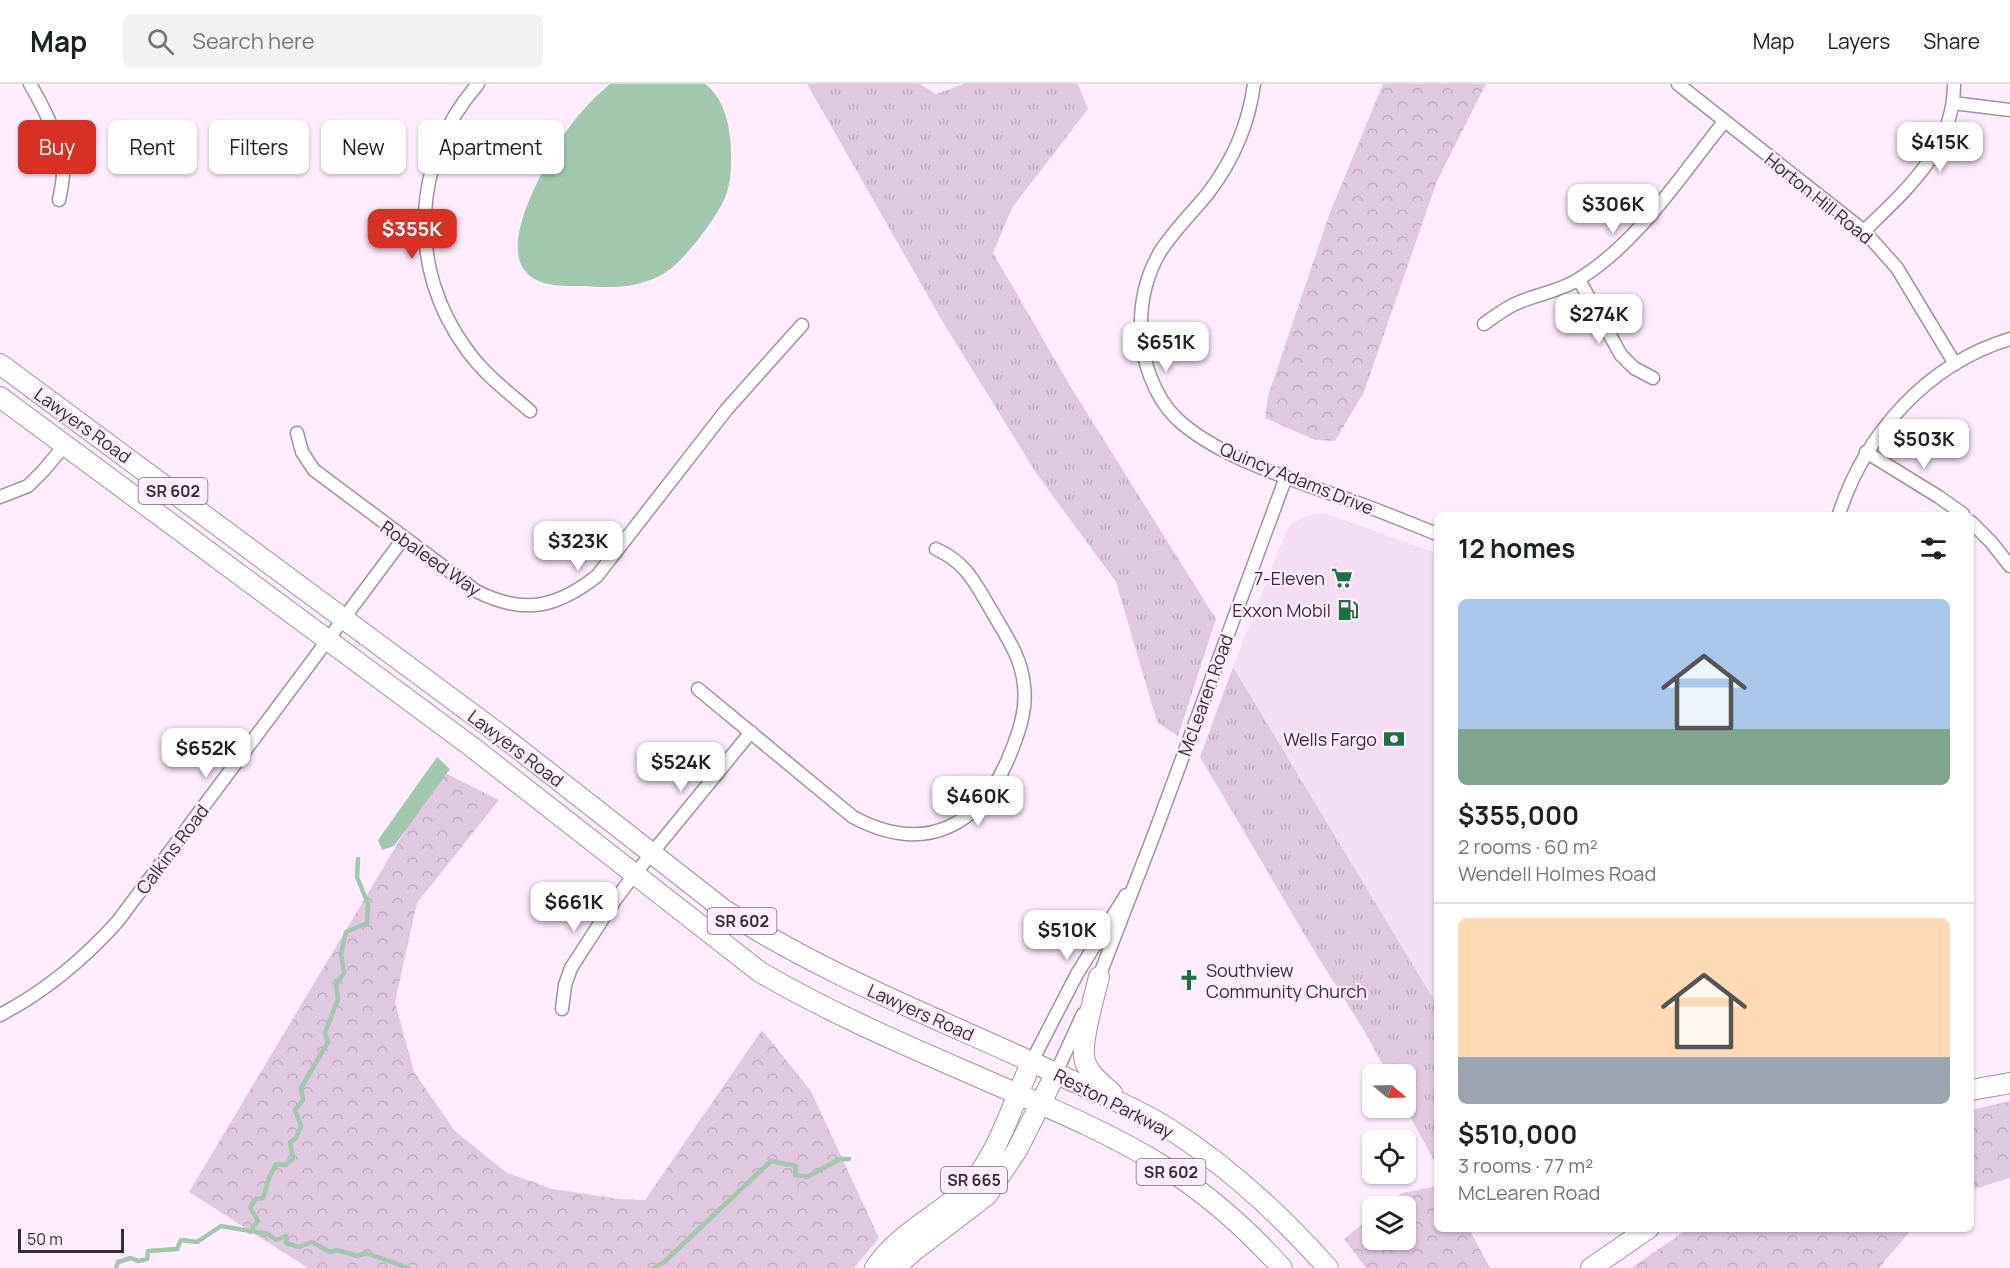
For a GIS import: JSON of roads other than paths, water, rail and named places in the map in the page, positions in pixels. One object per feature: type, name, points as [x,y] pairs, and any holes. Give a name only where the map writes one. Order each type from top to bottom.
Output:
[{"type":"main road","name":"Lawyers Road","points":[[0,364],[502,736],[723,909],[780,944],[863,986],[1032,1061]]},
{"type":"main road","name":"Lawyers Road","points":[[0,397],[472,747],[760,972],[799,995],[1017,1093]]},
{"type":"main road","points":[[1099,977],[1088,1026],[1084,1058],[1095,1077],[1133,1110]]},
{"type":"main road","name":"Reston Parkway","points":[[1032,1061],[1166,1127],[1228,1170],[1267,1204],[1328,1268]]},
{"type":"main road","name":"SR 665","points":[[875,1268],[881,1259],[909,1232],[956,1197],[976,1178],[992,1152],[1032,1061]]},
{"type":"main road","name":"SR 665","points":[[894,1268],[987,1195],[1011,1160],[1056,1073]]},
{"type":"main road","points":[[1974,1089],[2010,1083]]},
{"type":"main road","name":"Reston Parkway","points":[[1017,1093],[1112,1137],[1159,1164],[1204,1195],[1232,1218],[1282,1268]]},
{"type":"main road","points":[[1591,1268],[1643,1232]]},
{"type":"street","points":[[30,84],[52,128],[62,158],[63,171],[59,200]]},
{"type":"street","points":[[478,84],[452,120],[433,162],[425,203],[424,231],[427,256],[432,283],[462,343],[482,368],[530,411]]},
{"type":"street","name":"Quincy Adams Drive","points":[[1254,84],[1249,114],[1226,166],[1209,191],[1167,242],[1147,281],[1142,304],[1141,340],[1146,364],[1159,393],[1175,416],[1192,432],[1219,448],[1286,477],[1434,533]]},
{"type":"street","name":"Horton Hill Road","points":[[1678,84],[1864,231],[1897,268],[1955,364]]},
{"type":"street","points":[[1864,231],[1897,199],[1933,157],[1948,122],[1953,103],[1954,84]]},
{"type":"street","points":[[1953,103],[2010,110]]},
{"type":"street","points":[[1485,324],[1516,303],[1553,292],[1579,280],[1627,243],[1724,122]]},
{"type":"street","points":[[1579,280],[1621,355],[1634,368],[1653,378]]},
{"type":"street","name":"Robaleed Way","points":[[297,433],[302,452],[314,470],[403,539],[476,591],[494,600],[512,605],[533,606],[554,603],[577,592],[597,576],[727,409],[802,326]]},
{"type":"street","points":[[1840,512],[1857,468],[1866,452],[1905,404],[1927,383],[1955,364],[1982,349],[2010,339]]},
{"type":"street","points":[[0,497],[28,486],[65,445]]},
{"type":"street","points":[[1866,452],[1939,496],[1960,512]]},
{"type":"street","name":"McLearen Road","points":[[1056,1073],[1099,977],[1137,879],[1286,477]]},
{"type":"street","points":[[1974,525],[2010,566]]},
{"type":"street","name":"Calkins Road","points":[[0,1015],[42,990],[69,970],[96,946],[118,921],[403,539]]},
{"type":"street","points":[[698,689],[853,817],[870,826],[887,832],[924,834],[945,829],[963,820],[983,803],[1004,770],[1017,738],[1025,699],[1023,678],[1015,653],[972,578],[956,560],[936,549]]},
{"type":"street","points":[[562,1009],[565,985],[571,968],[634,874],[751,732]]},
{"type":"street","name":"McLearen Road","points":[[1032,1061],[1077,974],[1137,879]]},
{"type":"waterway","points":[[250,1232],[258,1221],[250,1207],[256,1199],[263,1198],[276,1164],[285,1165],[293,1159],[290,1142],[296,1138],[301,1126],[295,1110],[303,1100],[301,1088],[328,1042],[325,1033],[338,999],[336,984],[344,973],[341,954],[346,932],[367,923],[368,904],[357,877],[358,859]]},
{"type":"waterway","points":[[653,1268],[663,1263],[771,1161],[796,1166],[795,1175],[807,1177],[840,1159],[849,1159]]},
{"type":"waterway","points":[[116,1268],[118,1262],[131,1258],[138,1261],[147,1259],[148,1251],[177,1249],[181,1240],[197,1242],[221,1226],[268,1234],[276,1240],[286,1236],[286,1243],[299,1247],[312,1242],[330,1252],[337,1250],[357,1256],[366,1253],[409,1268]]},
{"type":"place","name":"7-Eleven","points":[[1342,578]]},
{"type":"place","name":"Exxon Mobil","points":[[1348,610]]},
{"type":"place","name":"Wells Fargo","points":[[1394,739]]},
{"type":"place","name":"Southview Community Church","points":[[1189,980]]}]
